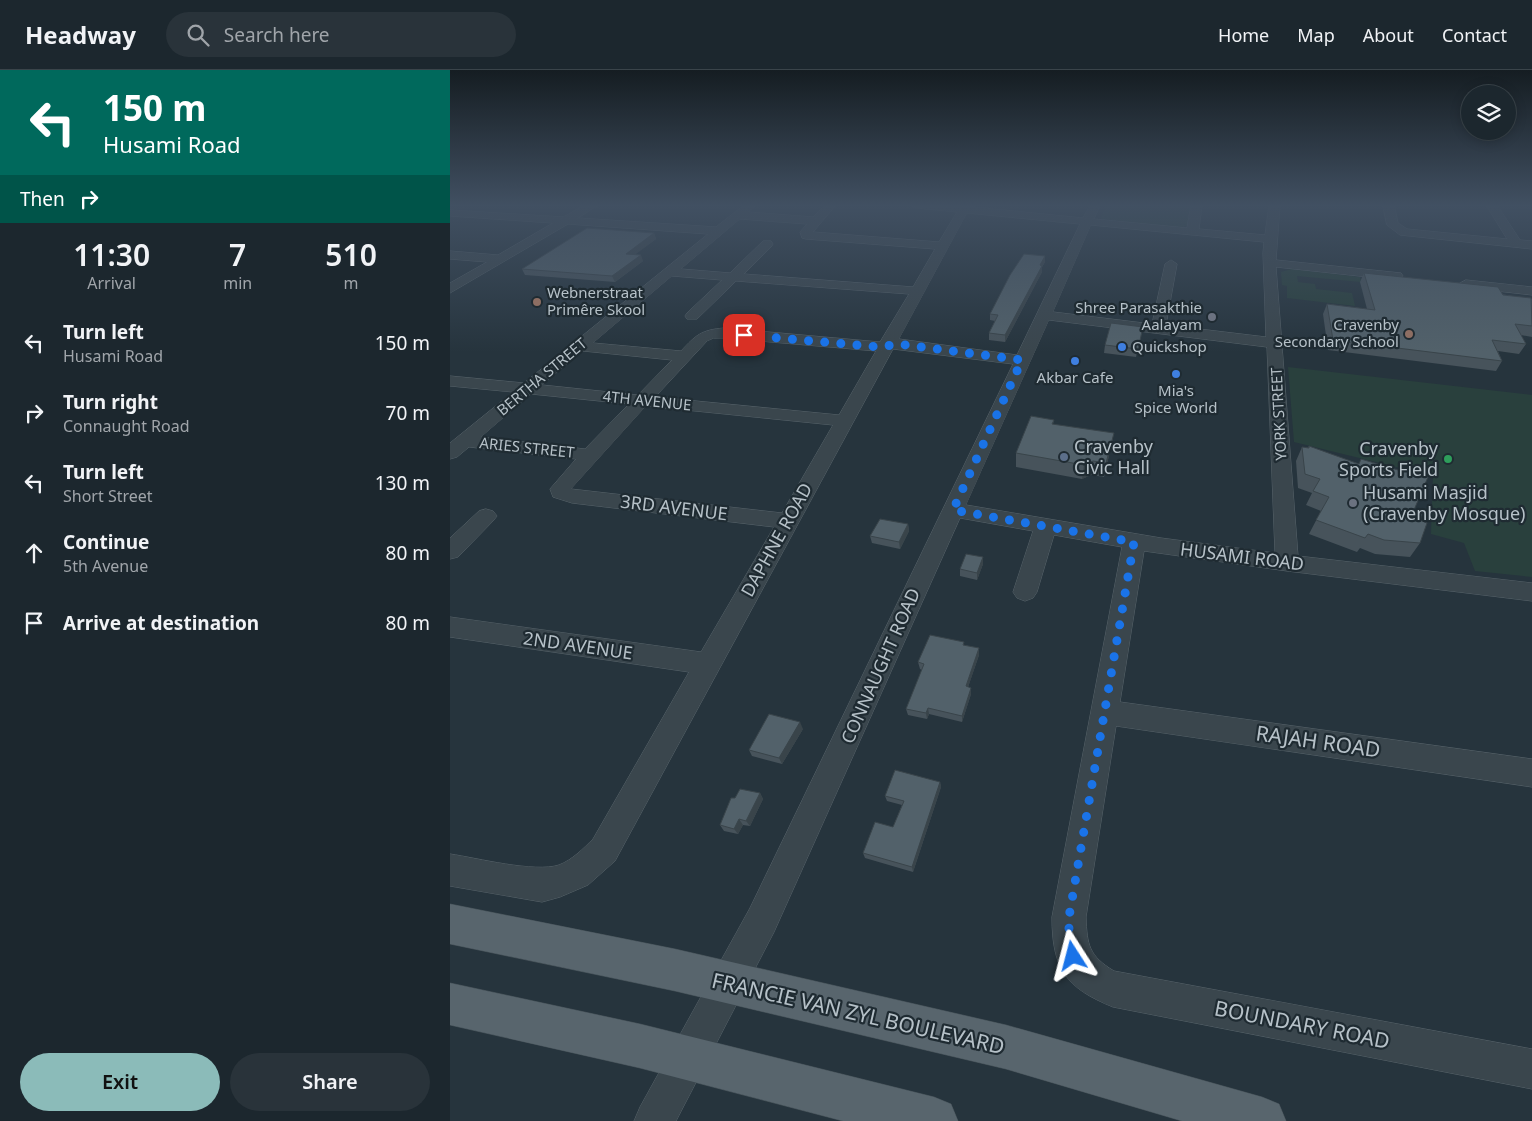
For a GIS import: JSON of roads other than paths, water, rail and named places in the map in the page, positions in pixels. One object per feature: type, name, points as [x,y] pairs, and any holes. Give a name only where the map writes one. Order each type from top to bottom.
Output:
[{"type":"main road","name":"FRANCIE VAN ZYL BOULEVARD","points":[[450,924],[675,970],[728,984],[1006,1047],[1262,1121]]},
{"type":"main road","points":[[450,1004],[548,1024],[934,1121]]},
{"type":"street","points":[[450,289],[509,254]]},
{"type":"street","name":"BERTHA STREET","points":[[450,453],[690,254]]},
{"type":"street","points":[[692,316],[756,254]]},
{"type":"street","name":"DAPHNE ROAD","points":[[450,870],[542,885],[564,880],[586,868],[596,859],[606,845],[706,664],[939,254]]},
{"type":"street","name":"CONNAUGHT ROAD","points":[[654,1121],[762,920],[1072,254]]},
{"type":"street","name":"YORK STREET","points":[[1270,254],[1287,563]]},
{"type":"street","points":[[450,255],[501,259]]},
{"type":"street","points":[[1270,263],[1408,278]]},
{"type":"street","points":[[1158,329],[1171,264]]},
{"type":"street","points":[[669,272],[918,291]]},
{"type":"street","points":[[1456,283],[1532,291]]},
{"type":"street","points":[[1043,315],[1275,343]]},
{"type":"street","points":[[590,455],[702,338],[711,334],[724,333],[880,347],[898,344],[1022,360]]},
{"type":"street","points":[[579,346],[685,356]]},
{"type":"street","name":"4TH AVENUE","points":[[450,381],[844,421]]},
{"type":"street","name":"ARIES STREET","points":[[465,441],[590,455]]},
{"type":"street","name":"3RD AVENUE","points":[[590,455],[563,484],[560,492],[572,496],[788,521]]},
{"type":"street","name":"HUSAMI ROAD","points":[[953,510],[1045,528],[1134,542],[1287,563],[1532,592]]},
{"type":"street","points":[[450,551],[486,516]]},
{"type":"street","points":[[1025,592],[1045,528]]},
{"type":"street","points":[[1105,712],[1134,542]]},
{"type":"street","name":"2ND AVENUE","points":[[450,627],[706,664]]},
{"type":"street","name":"RAJAH ROAD","points":[[1105,712],[1532,773]]},
{"type":"street","name":"BOUNDARY ROAD","points":[[1105,712],[1069,917],[1073,956],[1092,978],[1113,989],[1532,1069]]},
{"type":"place","name":"Webnerstraat Primêre Skool","points":[[537,302]]},
{"type":"place","name":"Shree Parasakthie Aalayam","points":[[1212,317]]},
{"type":"place","name":"Cravenby Secondary School","points":[[1409,334]]},
{"type":"place","name":"Quickshop","points":[[1122,347]]},
{"type":"place","name":"Akbar Cafe","points":[[1075,361]]},
{"type":"place","name":"Mia's Spice World","points":[[1176,374]]},
{"type":"place","name":"Cravenby Civic Hall","points":[[1064,457]]},
{"type":"place","name":"Cravenby Sports Field","points":[[1448,459]]},
{"type":"place","name":"Husami Masjid (Cravenby Mosque)","points":[[1353,503]]}]
